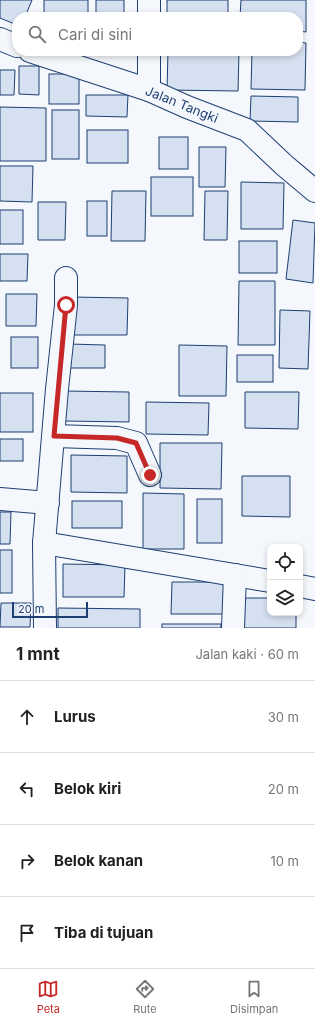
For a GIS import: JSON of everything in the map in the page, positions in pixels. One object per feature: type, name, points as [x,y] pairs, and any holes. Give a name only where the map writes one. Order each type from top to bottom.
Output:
[{"type":"street","points":[[149,0],[149,12]]},
{"type":"street","points":[[0,39],[12,44]]},
{"type":"street","name":"Jalan Tangki","points":[[45,56],[149,90],[187,107],[247,130],[284,165],[315,190]]},
{"type":"street","points":[[149,56],[149,90]]},
{"type":"street","points":[[315,182],[315,190]]},
{"type":"street","points":[[45,628],[44,543],[66,305],[66,278]]},
{"type":"street","points":[[54,436],[117,438],[136,443],[150,475]]},
{"type":"street","points":[[0,499],[48,502]]},
{"type":"street","points":[[44,543],[267,580]]},
{"type":"street","points":[[233,628],[235,575]]},
{"type":"street","points":[[303,586],[315,588]]},
{"type":"building","points":[[0,0],[32,0],[27,12],[12,12],[12,23],[0,18]]},
{"type":"building","points":[[44,0],[88,0],[88,12],[44,12]]},
{"type":"building","points":[[96,0],[124,0],[124,12],[96,12]]},
{"type":"building","points":[[167,0],[228,0],[228,12],[167,12]]},
{"type":"building","points":[[241,0],[306,0],[306,32],[303,32],[303,12],[240,12]]},
{"type":"building","points":[[303,43],[306,43],[305,90],[251,89],[252,56],[303,56]]},
{"type":"building","points":[[168,56],[239,56],[238,91],[167,90]]},
{"type":"building","points":[[19,66],[39,66],[39,95],[19,94]]},
{"type":"building","points":[[0,70],[15,70],[14,95],[0,95]]},
{"type":"building","points":[[49,74],[79,74],[79,104],[49,104]]},
{"type":"building","points":[[86,95],[128,95],[127,117],[86,116]]},
{"type":"building","points":[[251,96],[298,97],[298,122],[250,121]]},
{"type":"building","points":[[0,107],[46,108],[46,161],[0,161]]},
{"type":"building","points":[[52,110],[79,110],[79,159],[52,159]]},
{"type":"building","points":[[87,130],[128,130],[128,163],[87,163]]},
{"type":"building","points":[[159,137],[188,137],[188,169],[159,169]]},
{"type":"building","points":[[199,147],[226,147],[225,187],[199,187]]},
{"type":"building","points":[[0,166],[33,166],[32,202],[0,201]]},
{"type":"building","points":[[151,177],[193,177],[193,216],[151,216]]},
{"type":"building","points":[[241,182],[284,183],[283,229],[241,229]]},
{"type":"building","points":[[112,191],[146,191],[145,241],[111,241]]},
{"type":"building","points":[[205,191],[228,191],[227,240],[204,240]]},
{"type":"building","points":[[87,201],[107,201],[107,236],[87,236]]},
{"type":"building","points":[[38,202],[66,202],[65,240],[38,240]]},
{"type":"building","points":[[0,210],[23,210],[23,244],[0,244]]},
{"type":"building","points":[[293,220],[315,223],[313,283],[286,279]]},
{"type":"building","points":[[239,241],[277,241],[277,273],[239,273]]},
{"type":"building","points":[[0,254],[28,254],[27,281],[0,281]]},
{"type":"building","points":[[239,281],[275,281],[275,345],[238,345]]},
{"type":"building","points":[[6,294],[37,294],[36,326],[6,326]]},
{"type":"building","points":[[72,297],[128,298],[127,335],[72,335]]},
{"type":"building","points":[[280,310],[310,311],[308,369],[279,368]]},
{"type":"building","points":[[11,337],[38,337],[38,368],[11,368]]},
{"type":"building","points":[[69,344],[105,345],[105,368],[69,368]]},
{"type":"building","points":[[179,345],[227,346],[226,396],[179,396]]},
{"type":"building","points":[[237,355],[273,355],[273,382],[237,382]]},
{"type":"building","points":[[64,391],[129,392],[129,422],[64,421]]},
{"type":"building","points":[[245,392],[299,392],[298,429],[245,428]]},
{"type":"building","points":[[0,393],[33,393],[33,432],[0,432]]},
{"type":"building","points":[[146,402],[209,403],[208,435],[146,434]]},
{"type":"building","points":[[0,439],[23,439],[23,461],[0,461]]},
{"type":"building","points":[[160,443],[222,443],[221,489],[160,488]]},
{"type":"building","points":[[71,455],[127,456],[127,493],[71,492]]},
{"type":"building","points":[[242,476],[290,476],[290,517],[242,516]]},
{"type":"building","points":[[143,493],[184,494],[184,549],[143,549]]},
{"type":"building","points":[[197,499],[222,499],[222,543],[197,543]]},
{"type":"building","points":[[72,501],[122,501],[122,528],[72,528]]},
{"type":"building","points":[[0,512],[11,512],[10,544],[0,544]]},
{"type":"building","points":[[0,550],[12,550],[12,593],[0,593]]},
{"type":"building","points":[[63,564],[125,565],[124,597],[63,597]]},
{"type":"building","points":[[172,582],[227,582],[226,614],[171,614]]},
{"type":"building","points":[[242,598],[267,598],[267,616],[296,616],[296,628],[242,628]]},
{"type":"building","points":[[1,603],[31,603],[30,627],[0,627]]},
{"type":"building","points":[[58,608],[140,609],[140,628],[58,628]]},
{"type":"building","points":[[162,624],[221,624],[221,628],[162,628]]},
{"type":"route","points":[[66,305],[57,389],[54,436],[117,438],[136,443],[150,475]]}]
